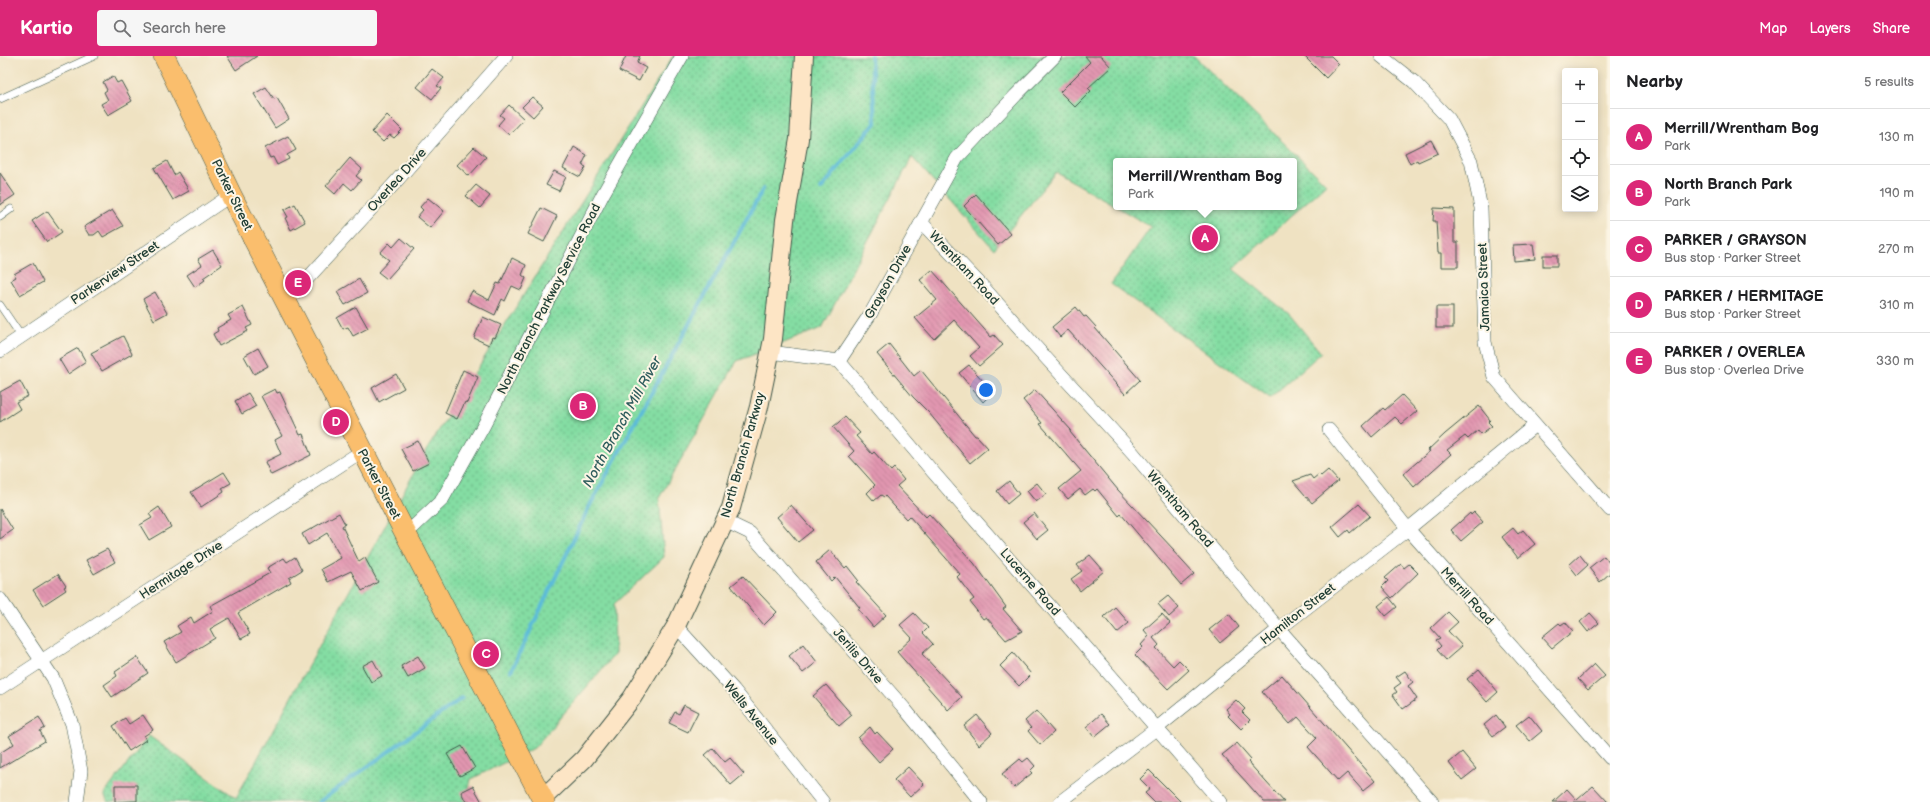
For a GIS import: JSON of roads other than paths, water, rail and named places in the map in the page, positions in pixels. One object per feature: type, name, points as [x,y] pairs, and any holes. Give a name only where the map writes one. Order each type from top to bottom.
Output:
[{"type":"main road","name":"Parker Street","points":[[164,56],[231,195],[543,800]]},
{"type":"street","name":"Overlea Drive","points":[[286,302],[393,185],[506,56]]},
{"type":"street","name":"North Branch Parkway Service Road","points":[[406,534],[442,500],[484,425],[603,194],[682,56]]},
{"type":"street","name":"North Branch Parkway","points":[[543,800],[584,758],[632,698],[676,626],[731,508],[759,407],[770,352],[785,220],[799,139],[804,56]]},
{"type":"street","name":"Grayson Drive","points":[[839,361],[871,313],[957,158],[1055,56]]},
{"type":"street","name":"Jamaica Street","points":[[1381,56],[1414,82],[1449,119],[1471,161],[1481,208],[1485,342],[1494,377],[1610,510]]},
{"type":"street","name":"Parkerview Street","points":[[0,351],[231,195]]},
{"type":"street","name":"Wrentham Road","points":[[921,222],[985,289],[1133,453],[1279,629],[1432,802]]},
{"type":"street","points":[[770,352],[839,361]]},
{"type":"street","name":"Lucerne Road","points":[[839,361],[933,472],[1221,802]]},
{"type":"street","name":"Hamilton Street","points":[[1060,802],[1408,529],[1535,425]]},
{"type":"street","name":"Merrill Road","points":[[1329,430],[1408,529],[1610,758]]},
{"type":"street","name":"Hermitage Drive","points":[[0,688],[362,451]]},
{"type":"street","name":"Jerilis Drive","points":[[725,521],[750,533],[904,708],[981,802]]},
{"type":"street","points":[[0,599],[53,678],[72,724],[80,772],[77,802]]},
{"type":"street","name":"Wells Avenue","points":[[676,626],[734,690],[823,802]]},
{"type":"lane","points":[[0,99],[94,56]]},
{"type":"lane","points":[[0,217],[11,209]]},
{"type":"lane","points":[[0,305],[21,336]]},
{"type":"waterway","name":"North Branch Mill River","points":[[821,189],[875,123],[871,56]]},
{"type":"waterway","name":"North Branch Mill River","points":[[511,671],[589,507],[763,189]]},
{"type":"waterway","name":"North Branch Mill River","points":[[319,802],[462,698]]},
{"type":"place","name":"Merrill/Wrentham Bog","points":[[1205,238]]},
{"type":"place","name":"PARKER / OVERLEA","points":[[298,283]]},
{"type":"place","name":"North Branch Park","points":[[583,406]]},
{"type":"place","name":"PARKER / HERMITAGE","points":[[336,422]]},
{"type":"place","name":"PARKER / GRAYSON","points":[[486,654]]}]
